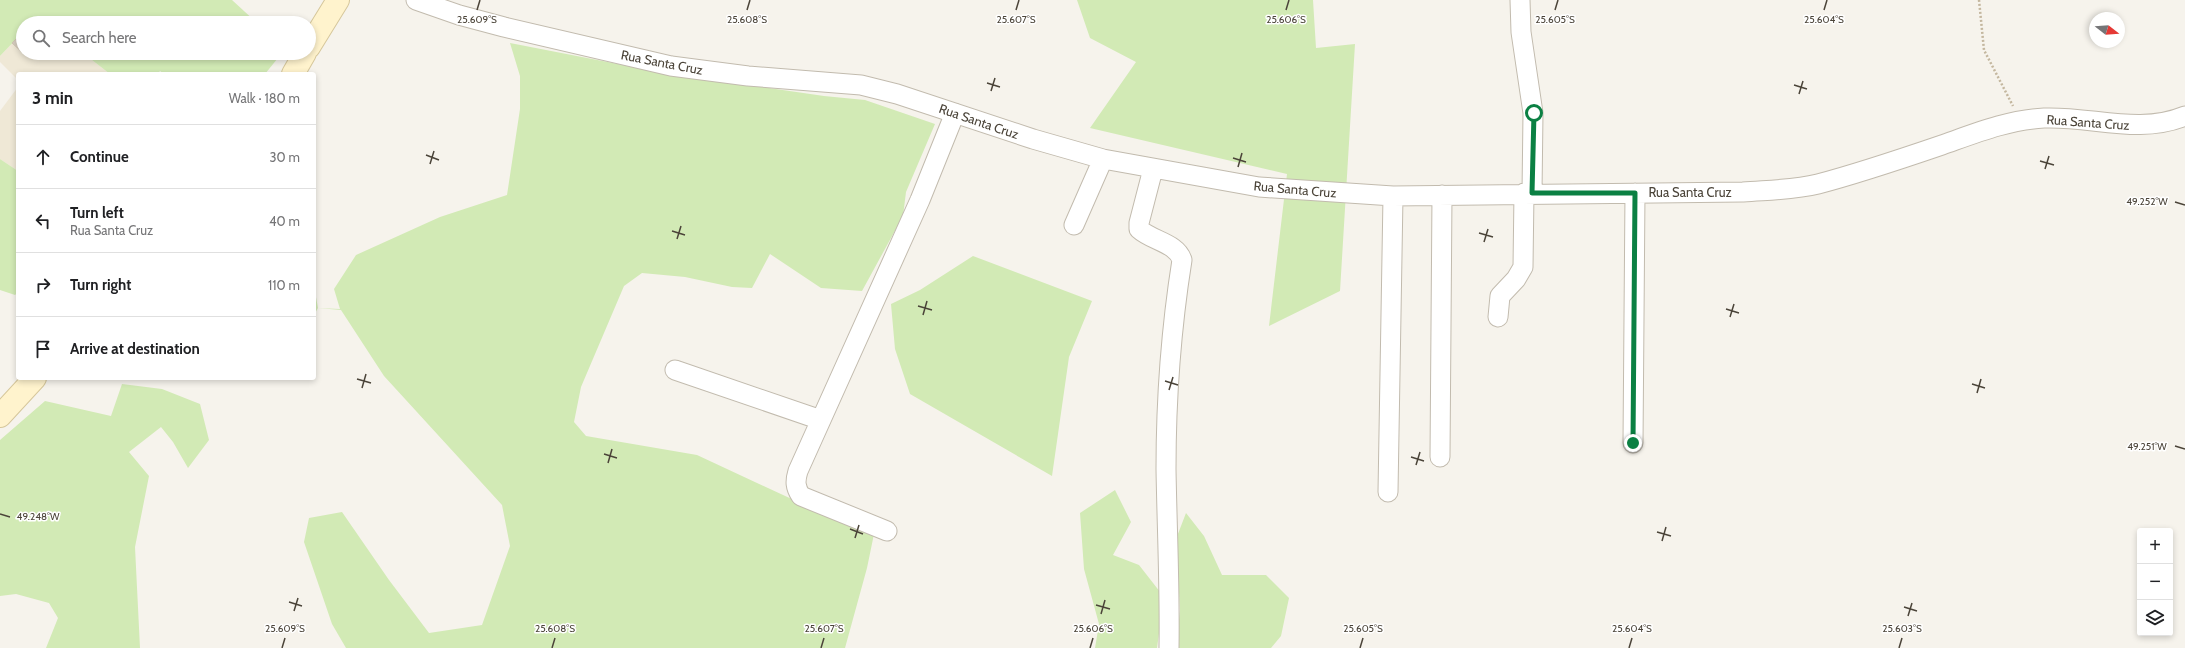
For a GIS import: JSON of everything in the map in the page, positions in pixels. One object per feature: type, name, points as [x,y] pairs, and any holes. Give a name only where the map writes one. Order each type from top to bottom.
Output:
[{"type":"main road","points":[[316,36],[338,0]]},
{"type":"main road","points":[[294,72],[301,60]]},
{"type":"main road","points":[[0,416],[33,380]]},
{"type":"street","name":"Rua Santa Cruz","points":[[416,0],[459,15],[504,27],[671,66],[748,76],[861,85],[897,94],[1033,139],[1103,159],[1259,187],[1393,196],[1528,193],[1743,192],[1817,184],[1983,130],[2020,120],[2068,119],[2140,126],[2159,124],[2185,116]]},
{"type":"street","points":[[1498,317],[1500,296],[1516,279],[1523,267],[1534,113],[1522,38],[1520,0]]},
{"type":"street","points":[[887,531],[801,496],[796,488],[798,470],[920,200],[955,113]]},
{"type":"street","points":[[1074,224],[1103,159]]},
{"type":"street","points":[[1153,169],[1139,223],[1139,229],[1146,235],[1176,250],[1182,260],[1174,314],[1166,444],[1170,601],[1169,648]]},
{"type":"street","points":[[1633,443],[1635,193]]},
{"type":"street","points":[[1440,457],[1442,195]]},
{"type":"street","points":[[1388,492],[1393,196]]},
{"type":"street","points":[[675,370],[821,420]]},
{"type":"path","points":[[1979,0],[1984,50],[2020,120]]},
{"type":"shaded area","points":[[16,39],[16,60],[92,60],[107,72],[16,72],[16,78],[0,62],[0,56]]},
{"type":"shaded area","points":[[16,90],[16,170],[0,159],[0,111]]},
{"type":"green space","points":[[0,0],[232,0],[249,16],[16,16],[16,39],[0,56]]},
{"type":"green space","points":[[1077,0],[1313,0],[1316,48],[1355,44],[1340,291],[1269,326],[1287,174],[1090,128],[1136,62],[1090,38]]},
{"type":"green space","points":[[510,43],[659,72],[824,96],[865,100],[935,124],[906,192],[903,216],[862,291],[821,288],[770,254],[752,288],[732,287],[685,277],[642,273],[624,286],[581,387],[574,422],[586,436],[697,455],[796,501],[874,534],[867,568],[845,648],[346,648],[332,624],[304,542],[309,518],[342,512],[389,580],[429,633],[482,625],[510,546],[502,505],[384,376],[341,310],[318,308],[340,309],[334,289],[356,255],[440,217],[507,195],[520,109],[520,76]]},
{"type":"green space","points":[[92,60],[276,60],[267,72],[107,72]]},
{"type":"green space","points":[[0,159],[16,170],[16,294],[15,295],[0,290]]},
{"type":"green space","points":[[973,256],[1092,301],[1069,357],[1052,476],[910,394],[895,349],[891,304],[920,290]]},
{"type":"green space","points":[[316,297],[318,308],[316,312]]},
{"type":"green space","points":[[122,384],[162,389],[200,404],[209,440],[188,468],[173,442],[161,427],[129,452],[149,476],[135,547],[140,648],[46,648],[58,618],[49,603],[16,594],[0,596],[0,440],[45,401],[111,416]]},
{"type":"green space","points":[[1115,490],[1131,522],[1113,555],[1139,565],[1164,597],[1157,648],[1095,648],[1099,624],[1084,569],[1080,513]]},
{"type":"green space","points":[[1186,513],[1204,536],[1222,575],[1266,575],[1289,598],[1281,636],[1271,648],[1176,648],[1180,610],[1176,539]]},
{"type":"building","points":[[16,39],[16,47],[12,43]]},
{"type":"route","points":[[1534,113],[1535,135],[1532,193],[1635,193],[1633,443]]}]
